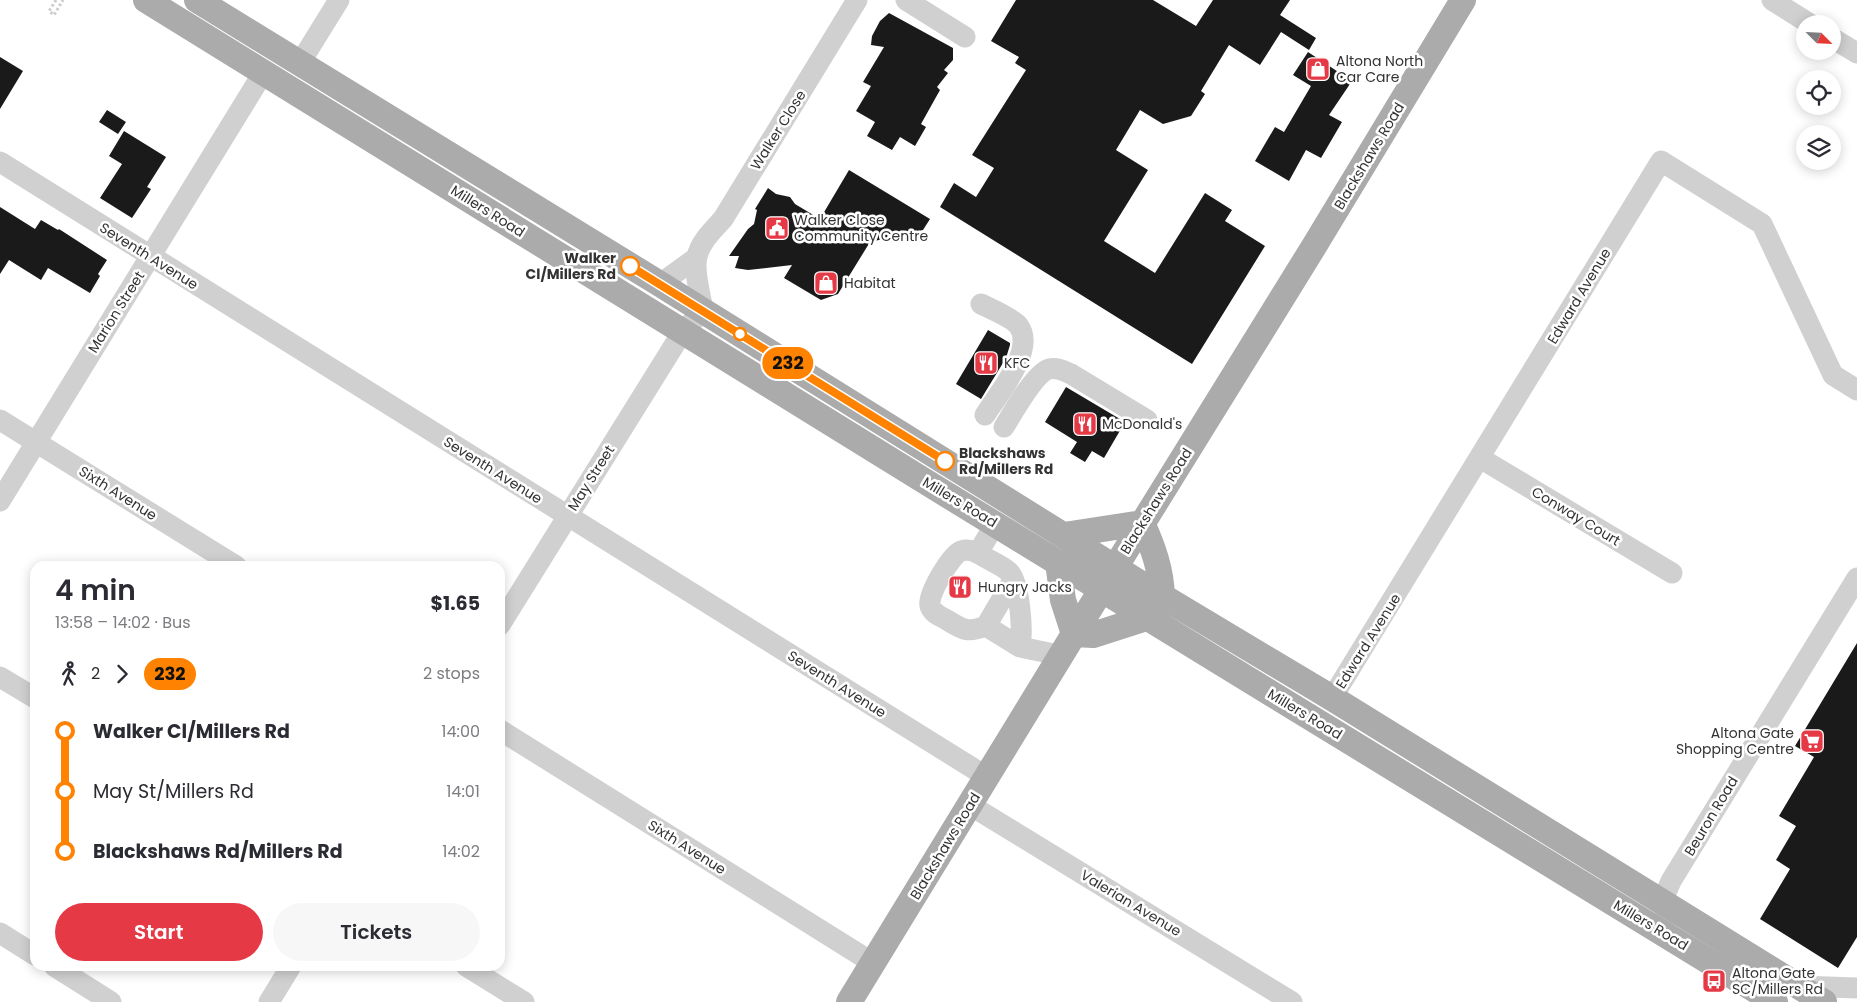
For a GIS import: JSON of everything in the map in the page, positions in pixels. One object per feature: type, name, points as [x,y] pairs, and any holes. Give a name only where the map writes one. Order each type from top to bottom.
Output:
[{"type":"main road","name":"Millers Road","points":[[146,0],[1058,562],[1108,578],[1155,606],[1775,1002]]},
{"type":"main road","name":"Millers Road","points":[[197,0],[1064,534],[1108,578]]},
{"type":"main road","name":"Blackshaws Road","points":[[849,1002],[1108,578],[1308,256],[1463,0]]},
{"type":"main road","points":[[1058,562],[1063,600],[1074,634],[1093,635],[1155,606],[1162,578],[1156,557],[1142,523],[1064,534]]},
{"type":"main road","name":"Millers Road","points":[[1155,606],[1332,698],[1824,1002]]},
{"type":"street","points":[[300,63],[339,0]]},
{"type":"street","name":"Walker Close","points":[[660,284],[696,258],[701,246],[723,219],[857,0]]},
{"type":"street","points":[[906,0],[965,37]]},
{"type":"street","points":[[1772,0],[1796,15]]},
{"type":"street","points":[[1841,43],[1857,53]]},
{"type":"street","name":"Marion Street","points":[[0,501],[263,73]]},
{"type":"street","name":"Edward Avenue","points":[[1332,698],[1661,161],[1762,224],[1833,375],[1857,390]]},
{"type":"street","name":"Seventh Avenue","points":[[0,162],[987,777]]},
{"type":"street","points":[[696,258],[696,306]]},
{"type":"street","points":[[981,304],[1017,324],[1024,336],[1023,352],[989,409]]},
{"type":"street","name":"May Street","points":[[505,617],[683,331],[696,306]]},
{"type":"street","points":[[1004,427],[1025,394],[1039,376],[1049,369],[1061,369],[1071,374],[1146,420]]},
{"type":"street","name":"Sixth Avenue","points":[[0,420],[228,561]]},
{"type":"street","name":"Conway Court","points":[[1480,458],[1672,573]]},
{"type":"street","points":[[978,553],[995,524]]},
{"type":"street","points":[[1013,580],[986,626],[969,631],[962,629],[934,612],[929,601],[932,591],[958,553],[971,550],[978,553],[1009,572],[1013,580],[1022,620],[1020,646]]},
{"type":"street","name":"Beuron Road","points":[[1662,902],[1671,882],[1857,578]]},
{"type":"street","points":[[986,626],[1020,646],[1036,652],[1048,653],[1054,667]]},
{"type":"street","points":[[0,676],[30,695]]},
{"type":"street","name":"Sixth Avenue","points":[[505,733],[873,963]]},
{"type":"street","name":"Valerian Avenue","points":[[970,805],[1292,1002]]},
{"type":"street","points":[[1662,902],[1670,921],[1694,951]]},
{"type":"street","points":[[0,933],[30,952]]},
{"type":"street","points":[[62,971],[111,1002]]},
{"type":"street","points":[[269,1002],[288,971]]},
{"type":"street","points":[[474,971],[524,1002]]},
{"type":"street","points":[[1798,986],[1857,988]]},
{"type":"path","points":[[56,0],[49,11],[54,15],[64,0]]},
{"type":"building","points":[[1016,0],[1153,0],[1196,26],[1213,0],[1290,0],[1280,15],[1316,38],[1309,50],[1281,32],[1260,65],[1229,45],[1201,91],[1205,94],[1191,116],[1163,124],[1140,110],[1116,150],[1148,170],[1104,241],[1155,273],[1205,193],[1232,210],[1225,221],[1265,246],[1192,364],[940,207],[954,183],[976,197],[994,168],[972,155],[1026,70],[1015,63],[1019,57],[991,41]]},
{"type":"building","points":[[889,13],[953,48],[953,60],[944,70],[948,73],[937,87],[940,90],[921,124],[926,127],[915,146],[900,137],[892,150],[867,136],[875,122],[856,111],[871,86],[863,82],[884,47],[871,45],[872,36],[880,21]]},
{"type":"building","points":[[1308,52],[1352,81],[1329,115],[1342,122],[1321,158],[1306,150],[1289,181],[1255,161],[1275,127],[1284,132],[1311,86],[1293,75]]},
{"type":"building","points":[[0,57],[23,71],[0,109]]},
{"type":"building","points":[[107,110],[126,122],[118,134],[99,122]]},
{"type":"building","points":[[124,131],[166,157],[147,187],[151,189],[132,218],[100,198],[122,164],[109,156]]},
{"type":"building","points":[[849,170],[930,219],[923,230],[870,242],[838,294],[821,300],[784,278],[792,265],[748,270],[735,268],[739,256],[729,256],[748,229],[754,224],[757,210],[755,209],[768,188],[776,194],[790,197],[795,204],[820,219]]},
{"type":"building","points":[[0,207],[35,229],[41,220],[59,229],[107,260],[98,274],[100,276],[90,293],[48,268],[41,280],[9,260],[0,274]]},
{"type":"building","points":[[988,330],[1010,343],[1010,345],[1006,358],[981,399],[956,384]]},
{"type":"building","points":[[1066,387],[1125,422],[1104,458],[1092,451],[1085,462],[1070,453],[1077,442],[1045,422]]},
{"type":"building","name":"Altona Gate Shopping Centre","points":[[1857,643],[1857,937],[1838,968],[1760,919],[1790,869],[1776,860],[1796,826],[1779,816],[1814,757],[1795,746]]},
{"type":"bus line","name":"232","points":[[630,266],[945,461]]},
{"type":"place","name":"Altona North Car Care","points":[[1318,69]]},
{"type":"place","name":"Walker Close Community Centre","points":[[777,228]]},
{"type":"place","name":"Walker Cl/Millers Rd","points":[[630,266]]},
{"type":"place","name":"Habitat","points":[[826,283]]},
{"type":"place","name":"KFC","points":[[986,363]]},
{"type":"place","name":"McDonald's","points":[[1085,424]]},
{"type":"place","name":"Blackshaws Rd/Millers Rd","points":[[945,461]]},
{"type":"place","name":"Hungry Jacks","points":[[960,587]]},
{"type":"place","name":"Altona Gate Shopping Centre","points":[[1812,741]]},
{"type":"place","name":"Altona Gate SC/Millers Rd","points":[[1714,981]]}]
